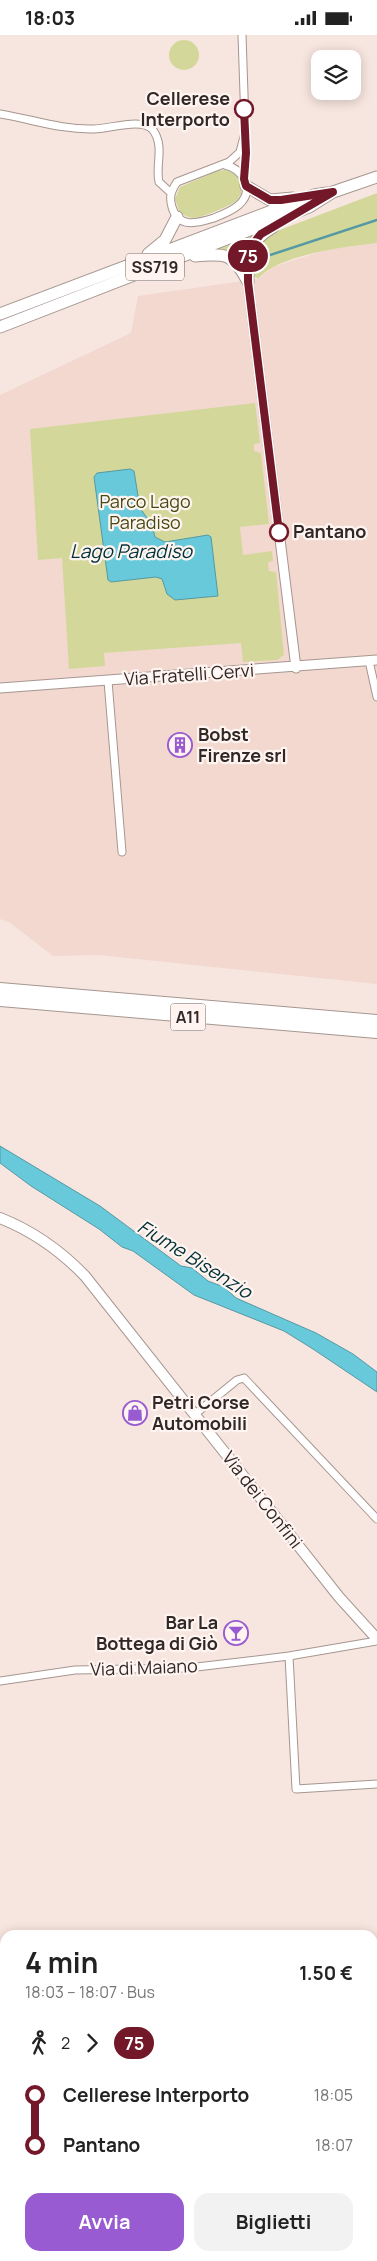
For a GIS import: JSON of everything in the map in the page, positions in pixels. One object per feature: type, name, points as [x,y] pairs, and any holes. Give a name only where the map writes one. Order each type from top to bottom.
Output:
[{"type":"highway","points":[[355,184],[377,172]]},
{"type":"highway","points":[[355,184],[377,178]]},
{"type":"highway","points":[[245,182],[270,200],[314,195]]},
{"type":"highway","name":"SS719","points":[[0,314],[314,195],[333,192],[355,184]]},
{"type":"highway","name":"SS719","points":[[0,327],[309,207],[333,192]]},
{"type":"highway","points":[[248,282],[248,259],[256,240],[261,234],[309,207]]},
{"type":"highway","points":[[135,263],[165,240],[177,217]]},
{"type":"highway","points":[[181,257],[220,254],[228,256],[240,267],[248,282]]},
{"type":"highway","name":"A11","points":[[0,989],[377,1021]]},
{"type":"highway","name":"A11","points":[[0,1000],[377,1032]]},
{"type":"main road","name":"Via dei Confini","points":[[0,1218],[41,1239],[81,1272],[339,1597],[377,1640]]},
{"type":"street","points":[[242,35],[245,133],[243,201],[238,207],[227,213],[194,224],[184,222],[177,217],[171,203],[171,193],[177,182],[225,165],[240,152],[245,133]]},
{"type":"street","points":[[0,113],[61,126],[94,129],[142,124],[152,129],[155,134],[161,158],[159,182],[171,193]]},
{"type":"street","points":[[225,165],[236,169],[245,182]]},
{"type":"street","points":[[248,282],[296,667]]},
{"type":"street","points":[[373,661],[377,697]]},
{"type":"street","name":"Via Fratelli Cervi","points":[[0,689],[373,661]]},
{"type":"street","points":[[108,681],[122,852]]},
{"type":"street","points":[[194,1415],[237,1380],[244,1378],[377,1519]]},
{"type":"street","name":"Via di Maiano","points":[[0,1681],[75,1670],[188,1668],[289,1656],[377,1640]]},
{"type":"street","points":[[289,1656],[296,1789],[377,1784]]},
{"type":"shaded area","points":[[377,243],[377,984],[99,955],[53,956],[9,922],[0,919],[0,395],[131,333],[138,296],[258,279],[273,267],[326,250]]},
{"type":"green space","points":[[184,40],[195,44],[199,55],[195,66],[184,70],[173,66],[169,55],[173,44]]},
{"type":"green space","points":[[226,170],[235,174],[240,182],[241,191],[237,200],[209,214],[193,218],[179,211],[175,199],[180,187],[217,171]]},
{"type":"green space","points":[[377,193],[377,243],[313,253],[281,263],[268,270],[258,279],[254,276],[251,258],[264,236]]},
{"type":"green space","points":[[251,236],[244,264],[220,250],[220,248]]},
{"type":"green space","name":"Parco Lago Paradiso","points":[[255,403],[260,443],[254,444],[254,451],[261,453],[269,524],[240,527],[243,555],[272,551],[273,561],[268,562],[269,571],[276,572],[284,655],[277,660],[243,662],[241,643],[104,653],[105,666],[69,669],[62,558],[38,560],[30,429]]},
{"type":"water","name":"Lago Paradiso","points":[[130,469],[134,471],[140,508],[152,525],[155,537],[165,542],[208,535],[211,537],[218,596],[175,600],[167,594],[162,579],[156,577],[111,582],[108,580],[94,477],[97,473]]},
{"type":"water","points":[[0,1146],[100,1206],[181,1266],[192,1268],[208,1281],[224,1287],[236,1298],[316,1333],[353,1354],[377,1372],[377,1392],[284,1331],[194,1295],[133,1251],[122,1247],[99,1229],[31,1186],[0,1163]]},
{"type":"waterway","points":[[261,258],[377,220]]},
{"type":"bus line","name":"75","points":[[244,109],[246,153],[244,179],[246,186],[270,200],[333,192],[261,234],[249,251],[248,282],[279,532]]},
{"type":"place","name":"Cellerese Interporto","points":[[244,109]]},
{"type":"place","name":"Pantano","points":[[279,532]]},
{"type":"place","name":"Bobst Firenze srl","points":[[180,745]]},
{"type":"place","name":"Petri Corse Automobili","points":[[135,1413]]},
{"type":"place","name":"Bar La Bottega di Giò","points":[[236,1633]]},
{"type":"water label","name":"Fiume Bisenzio","points":[[195,1259]]}]
